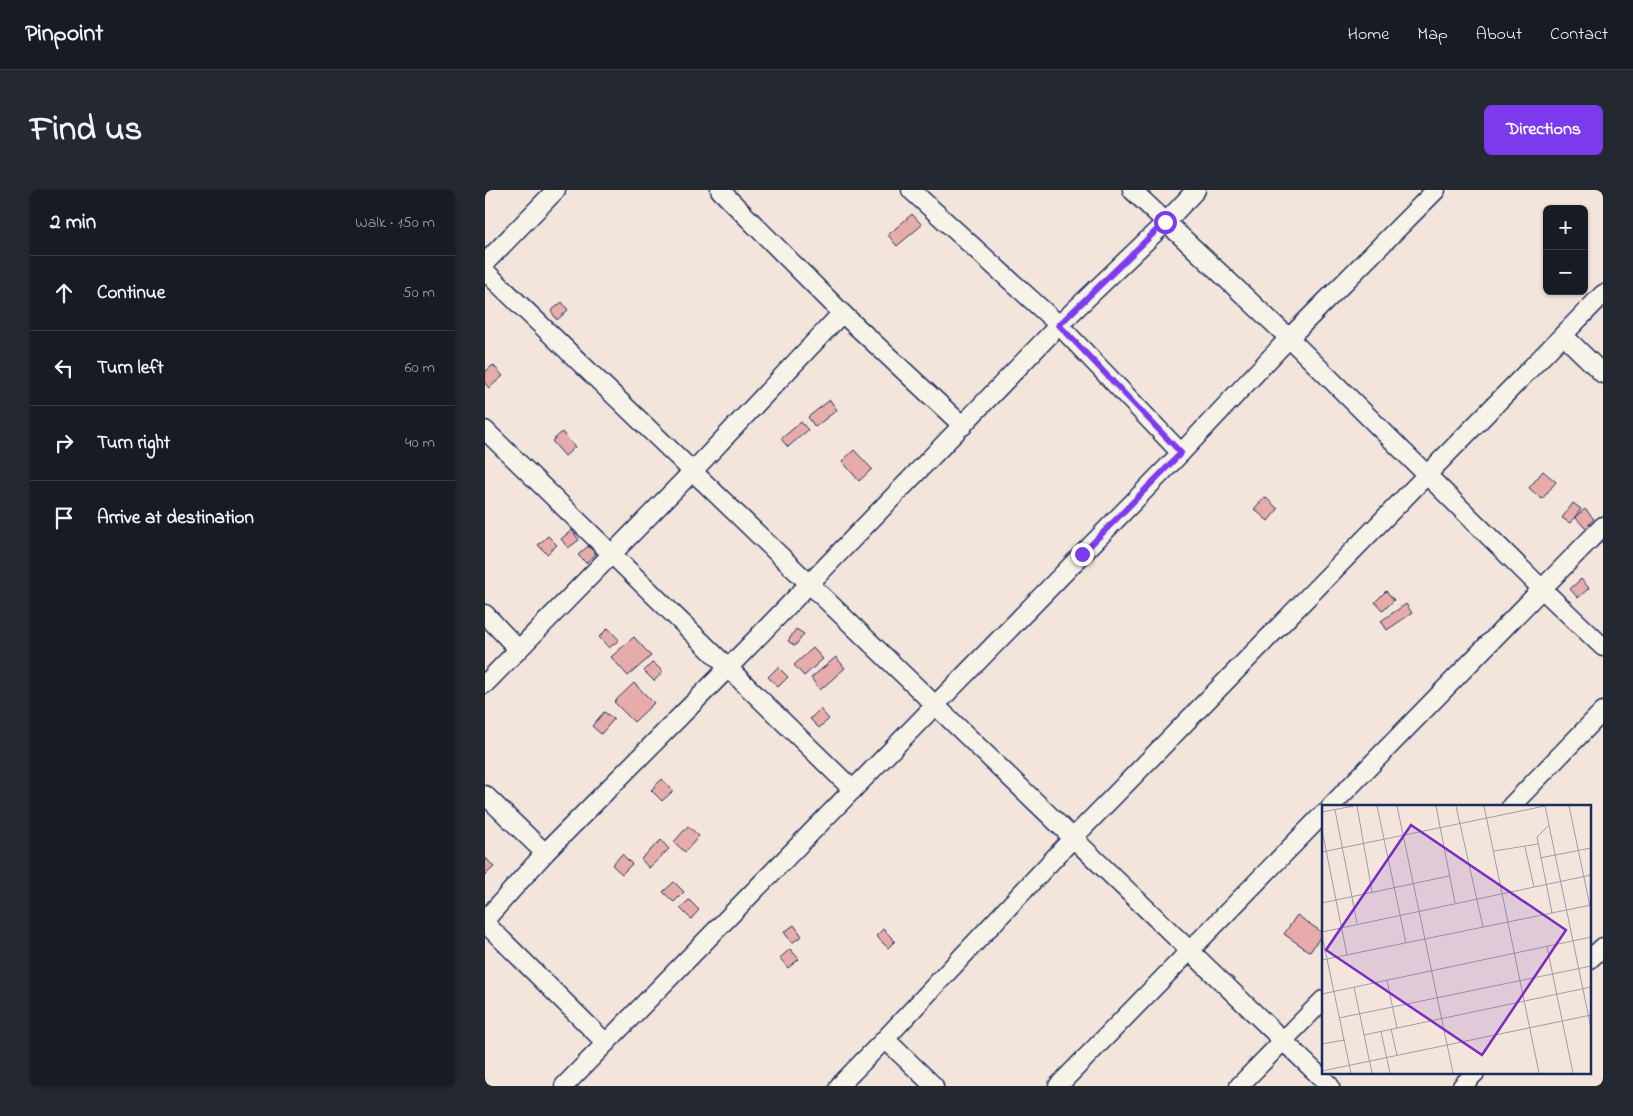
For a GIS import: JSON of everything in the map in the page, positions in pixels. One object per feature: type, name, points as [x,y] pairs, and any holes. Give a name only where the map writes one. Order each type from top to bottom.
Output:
[{"type":"street","points":[[485,263],[556,190]]},
{"type":"street","points":[[720,190],[842,313],[963,426]]},
{"type":"street","points":[[911,190],[1059,325],[1181,453]]},
{"type":"street","points":[[1132,190],[1289,338],[1603,647]]},
{"type":"street","points":[[606,1042],[485,922],[545,853],[728,668],[1059,325],[1196,190]]},
{"type":"street","points":[[564,1086],[1181,453],[1289,338],[1436,190]]},
{"type":"street","points":[[485,271],[1329,1086]]},
{"type":"street","points":[[839,1086],[1073,838],[1603,294]]},
{"type":"street","points":[[485,684],[693,471],[842,313]]},
{"type":"street","points":[[1563,335],[1603,374]]},
{"type":"street","points":[[485,430],[853,790]]},
{"type":"street","points":[[1332,805],[1603,526]]},
{"type":"street","points":[[485,614],[518,649]]},
{"type":"street","points":[[1512,805],[1603,712]]},
{"type":"street","points":[[485,795],[545,853]]},
{"type":"street","points":[[1058,1086],[1322,815]]},
{"type":"street","points":[[1591,958],[1603,947]]},
{"type":"street","points":[[1239,1086],[1322,1001]]},
{"type":"street","points":[[885,1039],[934,1086]]},
{"type":"street","points":[[1462,1086],[1474,1074]]},
{"type":"building","points":[[912,214],[922,225],[897,246],[888,235]]},
{"type":"building","points":[[562,302],[568,310],[557,320],[551,311]]},
{"type":"building","points":[[493,365],[503,376],[489,388],[485,383],[485,372]]},
{"type":"building","points":[[830,400],[837,410],[815,427],[808,417]]},
{"type":"building","points":[[801,422],[808,430],[788,447],[781,439]]},
{"type":"building","points":[[562,432],[575,447],[565,456],[552,441]]},
{"type":"building","points":[[854,450],[872,469],[859,481],[842,461]]},
{"type":"building","points":[[1543,471],[1556,482],[1542,499],[1529,488]]},
{"type":"building","points":[[1265,497],[1278,509],[1268,521],[1254,509]]},
{"type":"building","points":[[1573,503],[1581,509],[1570,523],[1562,518]]},
{"type":"building","points":[[1585,509],[1594,519],[1585,528],[1575,517]]},
{"type":"building","points":[[572,530],[579,540],[568,548],[561,539]]},
{"type":"building","points":[[548,536],[557,545],[547,554],[538,545]]},
{"type":"building","points":[[588,546],[596,554],[586,563],[578,555]]},
{"type":"building","points":[[1581,579],[1589,588],[1578,598],[1570,589]]},
{"type":"building","points":[[1386,591],[1394,600],[1383,611],[1375,602]]},
{"type":"building","points":[[1406,604],[1412,613],[1387,630],[1381,621]]},
{"type":"building","points":[[608,628],[619,640],[609,648],[599,637]]},
{"type":"building","points":[[796,629],[804,634],[795,646],[788,641]]},
{"type":"building","points":[[634,637],[651,656],[628,676],[611,657]]},
{"type":"building","points":[[813,648],[823,659],[804,676],[794,665]]},
{"type":"building","points":[[836,657],[845,668],[820,690],[811,678]]},
{"type":"building","points":[[653,662],[663,672],[654,681],[644,671]]},
{"type":"building","points":[[778,667],[788,677],[778,687],[768,677]]},
{"type":"building","points":[[634,683],[654,703],[634,722],[614,702]]},
{"type":"building","points":[[820,709],[829,719],[819,728],[810,719]]},
{"type":"building","points":[[604,712],[614,719],[601,734],[592,726]]},
{"type":"building","points":[[662,779],[673,791],[662,801],[651,790]]},
{"type":"building","points":[[688,826],[699,836],[685,852],[674,842]]},
{"type":"building","points":[[661,840],[669,849],[649,868],[641,859]]},
{"type":"building","points":[[622,854],[632,864],[622,874],[612,865]]},
{"type":"building","points":[[485,857],[494,867],[485,875]]},
{"type":"building","points":[[674,882],[684,892],[674,902],[663,892]]},
{"type":"building","points":[[689,900],[699,910],[691,919],[680,908]]},
{"type":"building","points":[[1297,915],[1322,932],[1310,952],[1284,934]]},
{"type":"building","points":[[794,925],[802,936],[792,943],[784,932]]},
{"type":"building","points":[[883,929],[895,941],[888,948],[876,936]]},
{"type":"building","points":[[790,949],[799,959],[788,968],[780,958]]},
{"type":"route","points":[[1082,554],[1181,453],[1059,325],[1165,222]]}]
